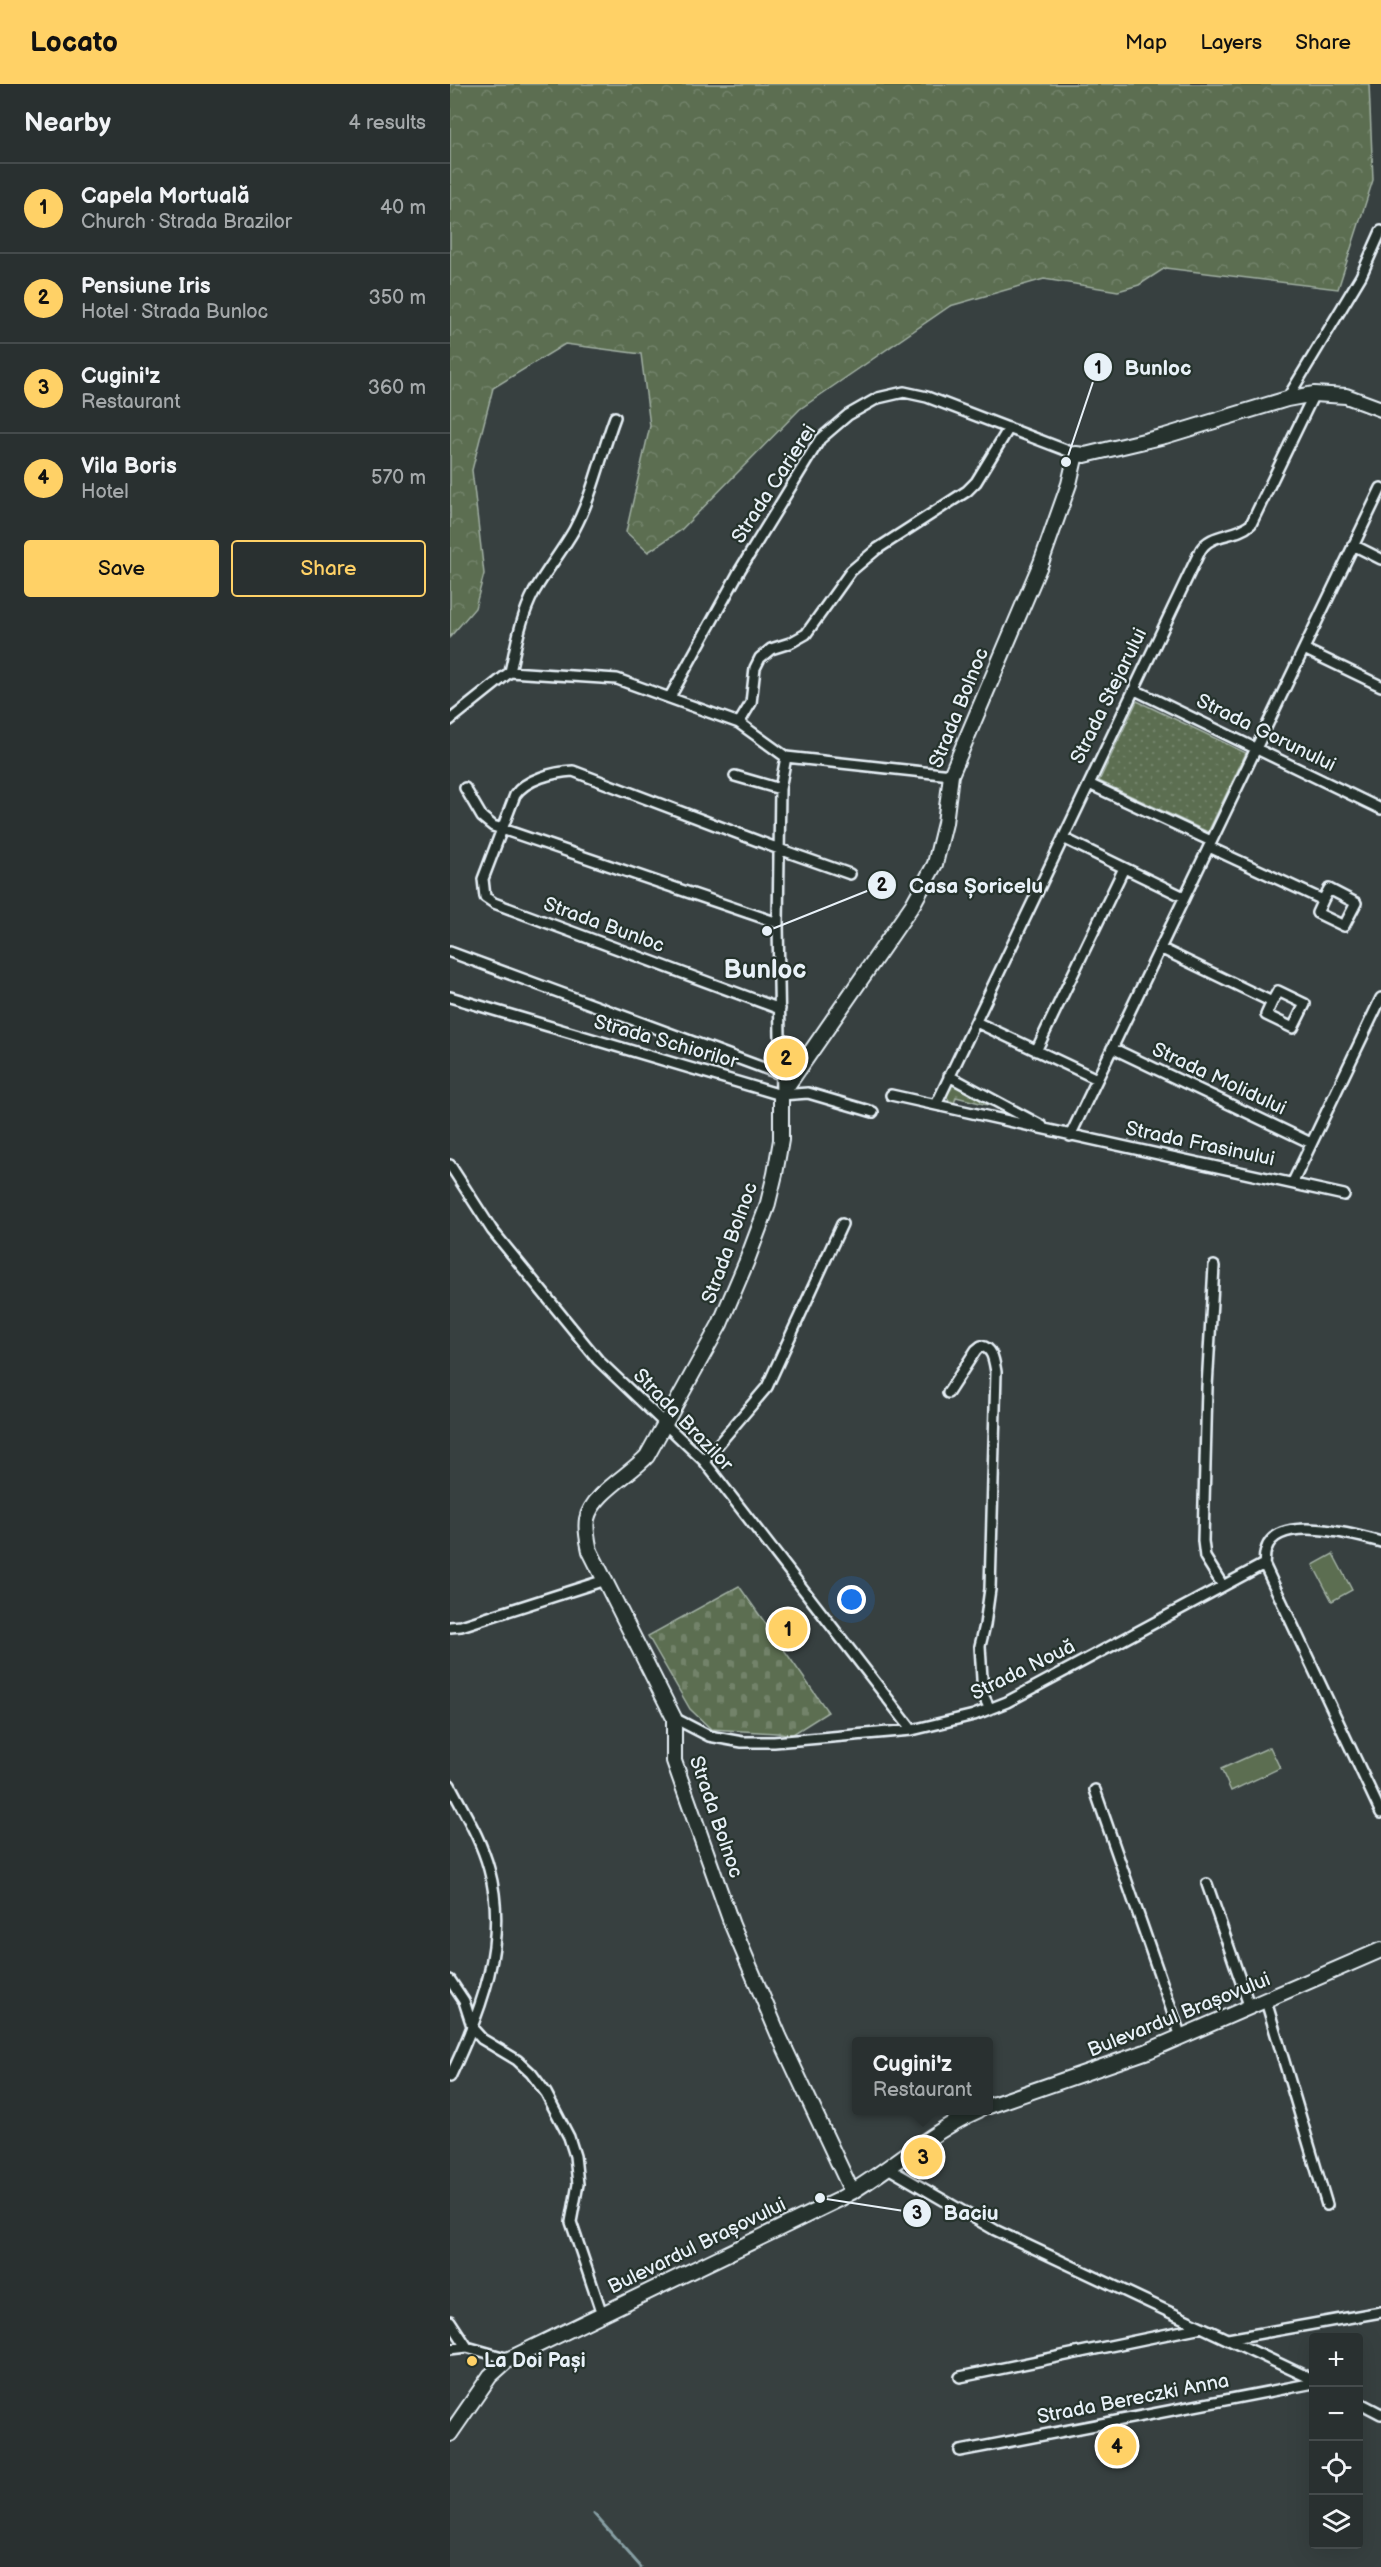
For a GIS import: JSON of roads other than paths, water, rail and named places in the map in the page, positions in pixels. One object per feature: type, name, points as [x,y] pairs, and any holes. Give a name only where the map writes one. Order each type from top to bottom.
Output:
[{"type":"street","points":[[1287,399],[1361,276],[1381,231]]},
{"type":"street","name":"Strada Carierei","points":[[670,697],[709,624],[815,446],[837,424],[870,401],[904,392],[927,397],[1076,454]]},
{"type":"street","points":[[1076,454],[1085,455],[1165,436],[1287,399],[1314,394],[1346,396],[1381,409]]},
{"type":"street","name":"Strada Stejarului","points":[[936,1105],[1204,544],[1242,530],[1251,524],[1314,394]]},
{"type":"street","points":[[450,720],[510,672],[519,632],[533,595],[574,530],[590,492],[615,417]]},
{"type":"street","points":[[739,723],[751,703],[754,668],[760,658],[771,649],[790,643],[806,634],[850,571],[878,549],[967,491],[976,482],[1009,428]]},
{"type":"street","name":"Strada Bolnoc","points":[[852,2192],[779,2036],[732,1925],[674,1761],[674,1718],[590,1551],[586,1530],[591,1507],[647,1456],[720,1324],[767,1207],[781,1140],[781,1095],[913,904],[935,864],[945,823],[951,775],[1041,563],[1069,484],[1076,454]]},
{"type":"street","points":[[1070,1136],[1381,488]]},
{"type":"street","points":[[1353,545],[1381,559]]},
{"type":"street","points":[[1304,649],[1381,686]]},
{"type":"street","points":[[510,672],[617,679],[739,723],[786,758],[951,775]]},
{"type":"street","name":"Strada Gorunului","points":[[1135,690],[1381,809]]},
{"type":"street","points":[[781,1095],[779,849],[780,789],[786,758]]},
{"type":"street","name":"Strada Bunloc","points":[[780,1009],[494,903],[485,897],[483,879],[501,828],[521,786],[562,772],[573,771],[850,874]]},
{"type":"street","points":[[735,776],[780,789]]},
{"type":"street","points":[[1089,784],[1323,900]]},
{"type":"street","points":[[465,788],[482,817],[493,826],[778,923]]},
{"type":"street","points":[[1063,838],[1184,897]]},
{"type":"street","points":[[1036,1051],[1124,868]]},
{"type":"street","points":[[1329,889],[1356,903],[1344,926],[1317,912],[1323,900],[1329,889]]},
{"type":"street","points":[[1160,948],[1272,1002]]},
{"type":"street","name":"Strada Schiorilor","points":[[450,952],[780,1074]]},
{"type":"street","points":[[1278,990],[1305,1004],[1293,1028],[1266,1015],[1272,1002],[1278,990]]},
{"type":"street","name":"Strada Schiorilor","points":[[450,997],[781,1095],[808,1093],[873,1112]]},
{"type":"street","points":[[1293,1182],[1381,998]]},
{"type":"street","points":[[976,1023],[1097,1079]]},
{"type":"street","name":"Strada Molidului","points":[[1112,1048],[1311,1143]]},
{"type":"street","name":"Strada Frasinului","points":[[949,1076],[1049,1131]]},
{"type":"street","name":"Strada Frasinului","points":[[891,1095],[1344,1195]]},
{"type":"street","name":"Strada Brazilor","points":[[450,1165],[492,1230],[598,1360],[704,1461],[912,1730]]},
{"type":"street","points":[[704,1461],[767,1387],[842,1224]]},
{"type":"street","points":[[1214,1266],[1207,1387],[1203,1541],[1205,1557],[1222,1586]]},
{"type":"street","points":[[948,1393],[976,1350],[981,1346],[986,1347],[992,1353],[996,1372],[990,1589],[980,1646],[983,1695],[990,1709]]},
{"type":"street","points":[[1381,1542],[1327,1529],[1299,1529],[1283,1533],[1272,1540],[1266,1548],[1264,1564],[1381,1813]]},
{"type":"street","name":"Strada Nouă","points":[[674,1718],[709,1736],[742,1742],[912,1730],[990,1709],[1264,1564]]},
{"type":"street","points":[[450,1627],[461,1626],[605,1580]]},
{"type":"street","points":[[450,1635],[461,1626]]},
{"type":"street","points":[[450,1785],[477,1838],[489,1868],[495,1900],[496,1935],[492,1963],[473,2029],[450,2077]]},
{"type":"street","points":[[1095,1790],[1181,2037]]},
{"type":"street","points":[[1207,1884],[1250,2008]]},
{"type":"street","name":"Bulevardul Brașovului","points":[[993,2105],[1114,2065],[1381,1950]]},
{"type":"street","points":[[450,1980],[464,2001],[473,2029],[482,2039],[517,2060],[531,2073],[546,2093],[569,2137],[578,2184],[572,2222],[602,2314]]},
{"type":"street","points":[[1266,2001],[1327,2205]]},
{"type":"street","name":"Bulevardul Brașovului","points":[[450,2434],[490,2376],[509,2359],[852,2192],[946,2127],[969,2115]]},
{"type":"street","name":"Strada Bereczki Anna","points":[[888,2168],[995,2230],[1309,2379]]},
{"type":"street","points":[[1228,2339],[1381,2312]]},
{"type":"street","points":[[450,2321],[466,2347]]},
{"type":"street","points":[[960,2377],[1202,2327]]},
{"type":"street","points":[[450,2349],[466,2347],[509,2359]]},
{"type":"street","name":"Strada Bereczki Anna","points":[[960,2451],[1309,2382]]},
{"type":"street","points":[[1363,2404],[1381,2414]]},
{"type":"waterway","points":[[594,2514],[641,2567]]},
{"type":"place","name":"Bunloc","points":[[1066,462]]},
{"type":"place","name":"Casa Șoricelu","points":[[767,931]]},
{"type":"place","name":"Pensiune Iris","points":[[786,1058]]},
{"type":"place","name":"Capela Mortuală","points":[[788,1629]]},
{"type":"place","name":"Cugini'z","points":[[923,2157]]},
{"type":"place","name":"Baciu","points":[[820,2198]]},
{"type":"place","name":"La Doi Pași","points":[[472,2361]]},
{"type":"place","name":"Vila Boris","points":[[1117,2446]]},
{"type":"district","name":"Bunloc","points":[[765,970]]}]
